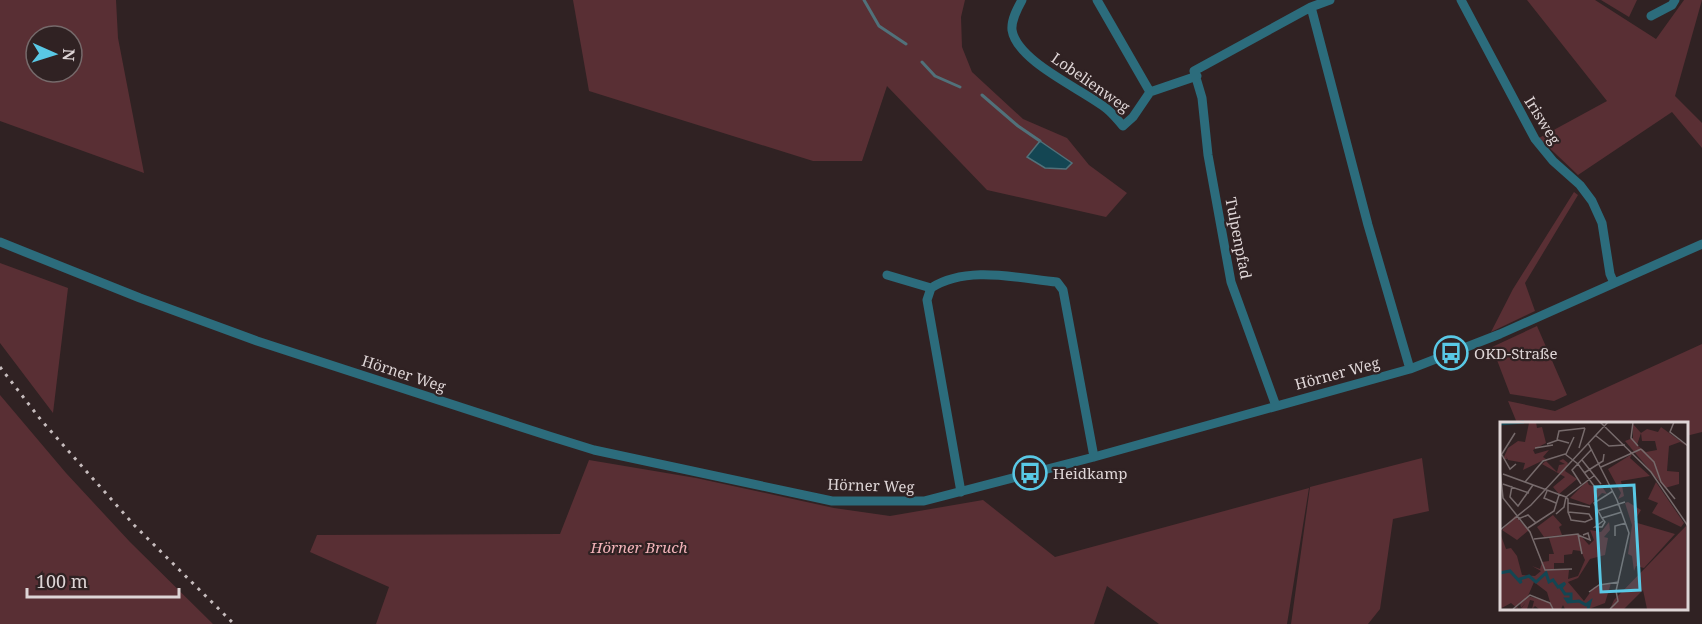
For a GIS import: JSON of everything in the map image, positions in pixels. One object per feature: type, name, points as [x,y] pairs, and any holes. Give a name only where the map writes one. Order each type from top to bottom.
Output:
[{"type":"street","name":"Lobelienweg","points":[[1022,0],[1015,12],[1012,30],[1018,44],[1047,72],[1108,110],[1123,126],[1133,117],[1150,92],[1195,74],[1311,7],[1330,0]]},
{"type":"street","name":"Lobelienweg","points":[[1097,0],[1150,92]]},
{"type":"street","name":"Irisweg","points":[[1461,0],[1535,139],[1553,161],[1580,185],[1592,201],[1602,223],[1610,274],[1614,283]]},
{"type":"street","points":[[1651,16],[1672,5],[1675,0]]},
{"type":"street","points":[[1311,7],[1368,225],[1410,369]]},
{"type":"street","name":"Tulpenpfad","points":[[1195,74],[1202,98],[1214,186],[1231,282],[1276,406]]},
{"type":"street","name":"Hörner Weg","points":[[0,242],[140,298],[257,341],[594,450],[832,501],[924,501],[1094,457],[1410,369],[1500,334],[1702,244]]},
{"type":"street","points":[[887,275],[932,288]]},
{"type":"street","points":[[961,492],[927,300],[932,288],[942,282],[979,275],[1056,282],[1063,290],[1094,457]]},
{"type":"green space","points":[[0,0],[116,0],[118,38],[144,173],[0,121]]},
{"type":"green space","points":[[573,0],[965,0],[961,17],[962,47],[972,72],[1023,119],[1067,138],[1089,165],[1127,193],[1106,217],[987,190],[887,86],[862,161],[813,161],[589,91]]},
{"type":"green space","points":[[1527,0],[1595,0],[1656,39],[1684,0],[1702,0],[1675,96],[1702,123],[1702,148],[1672,112],[1578,175],[1539,138],[1607,101]]},
{"type":"green space","points":[[1601,0],[1637,0],[1629,17]]},
{"type":"green space","points":[[1574,192],[1578,195],[1525,283],[1535,311],[1491,332],[1513,289]]},
{"type":"green space","points":[[0,263],[68,288],[53,413],[0,343]]},
{"type":"green space","points":[[1537,326],[1567,395],[1554,401],[1510,394],[1492,347]]},
{"type":"green space","points":[[1702,344],[1702,432],[1687,436],[1687,422],[1517,422],[1508,401],[1555,411]]},
{"type":"green space","points":[[0,395],[66,473],[130,542],[213,624],[0,624]]},
{"type":"green space","points":[[1422,458],[1429,511],[1393,519],[1380,609],[1368,624],[1291,624],[1310,487]]},
{"type":"green space","name":"Hörner Bruch","points":[[589,460],[696,478],[834,508],[890,516],[983,500],[1055,557],[1309,488],[1287,624],[1159,624],[1107,586],[1094,624],[376,624],[389,587],[310,552],[317,535],[560,534]]},
{"type":"water","points":[[1040,141],[1072,163],[1066,169],[1045,168],[1027,157]]},
{"type":"waterway","points":[[864,0],[879,26],[906,44]]},
{"type":"waterway","points":[[922,62],[935,76],[960,87]]},
{"type":"waterway","points":[[982,95],[1018,126],[1040,141]]},
{"type":"railway","points":[[0,367],[41,420],[134,525],[234,624]]},
{"type":"place","name":"OKD-Straße","points":[[1451,353]]},
{"type":"place","name":"Heidkamp","points":[[1030,473]]}]
